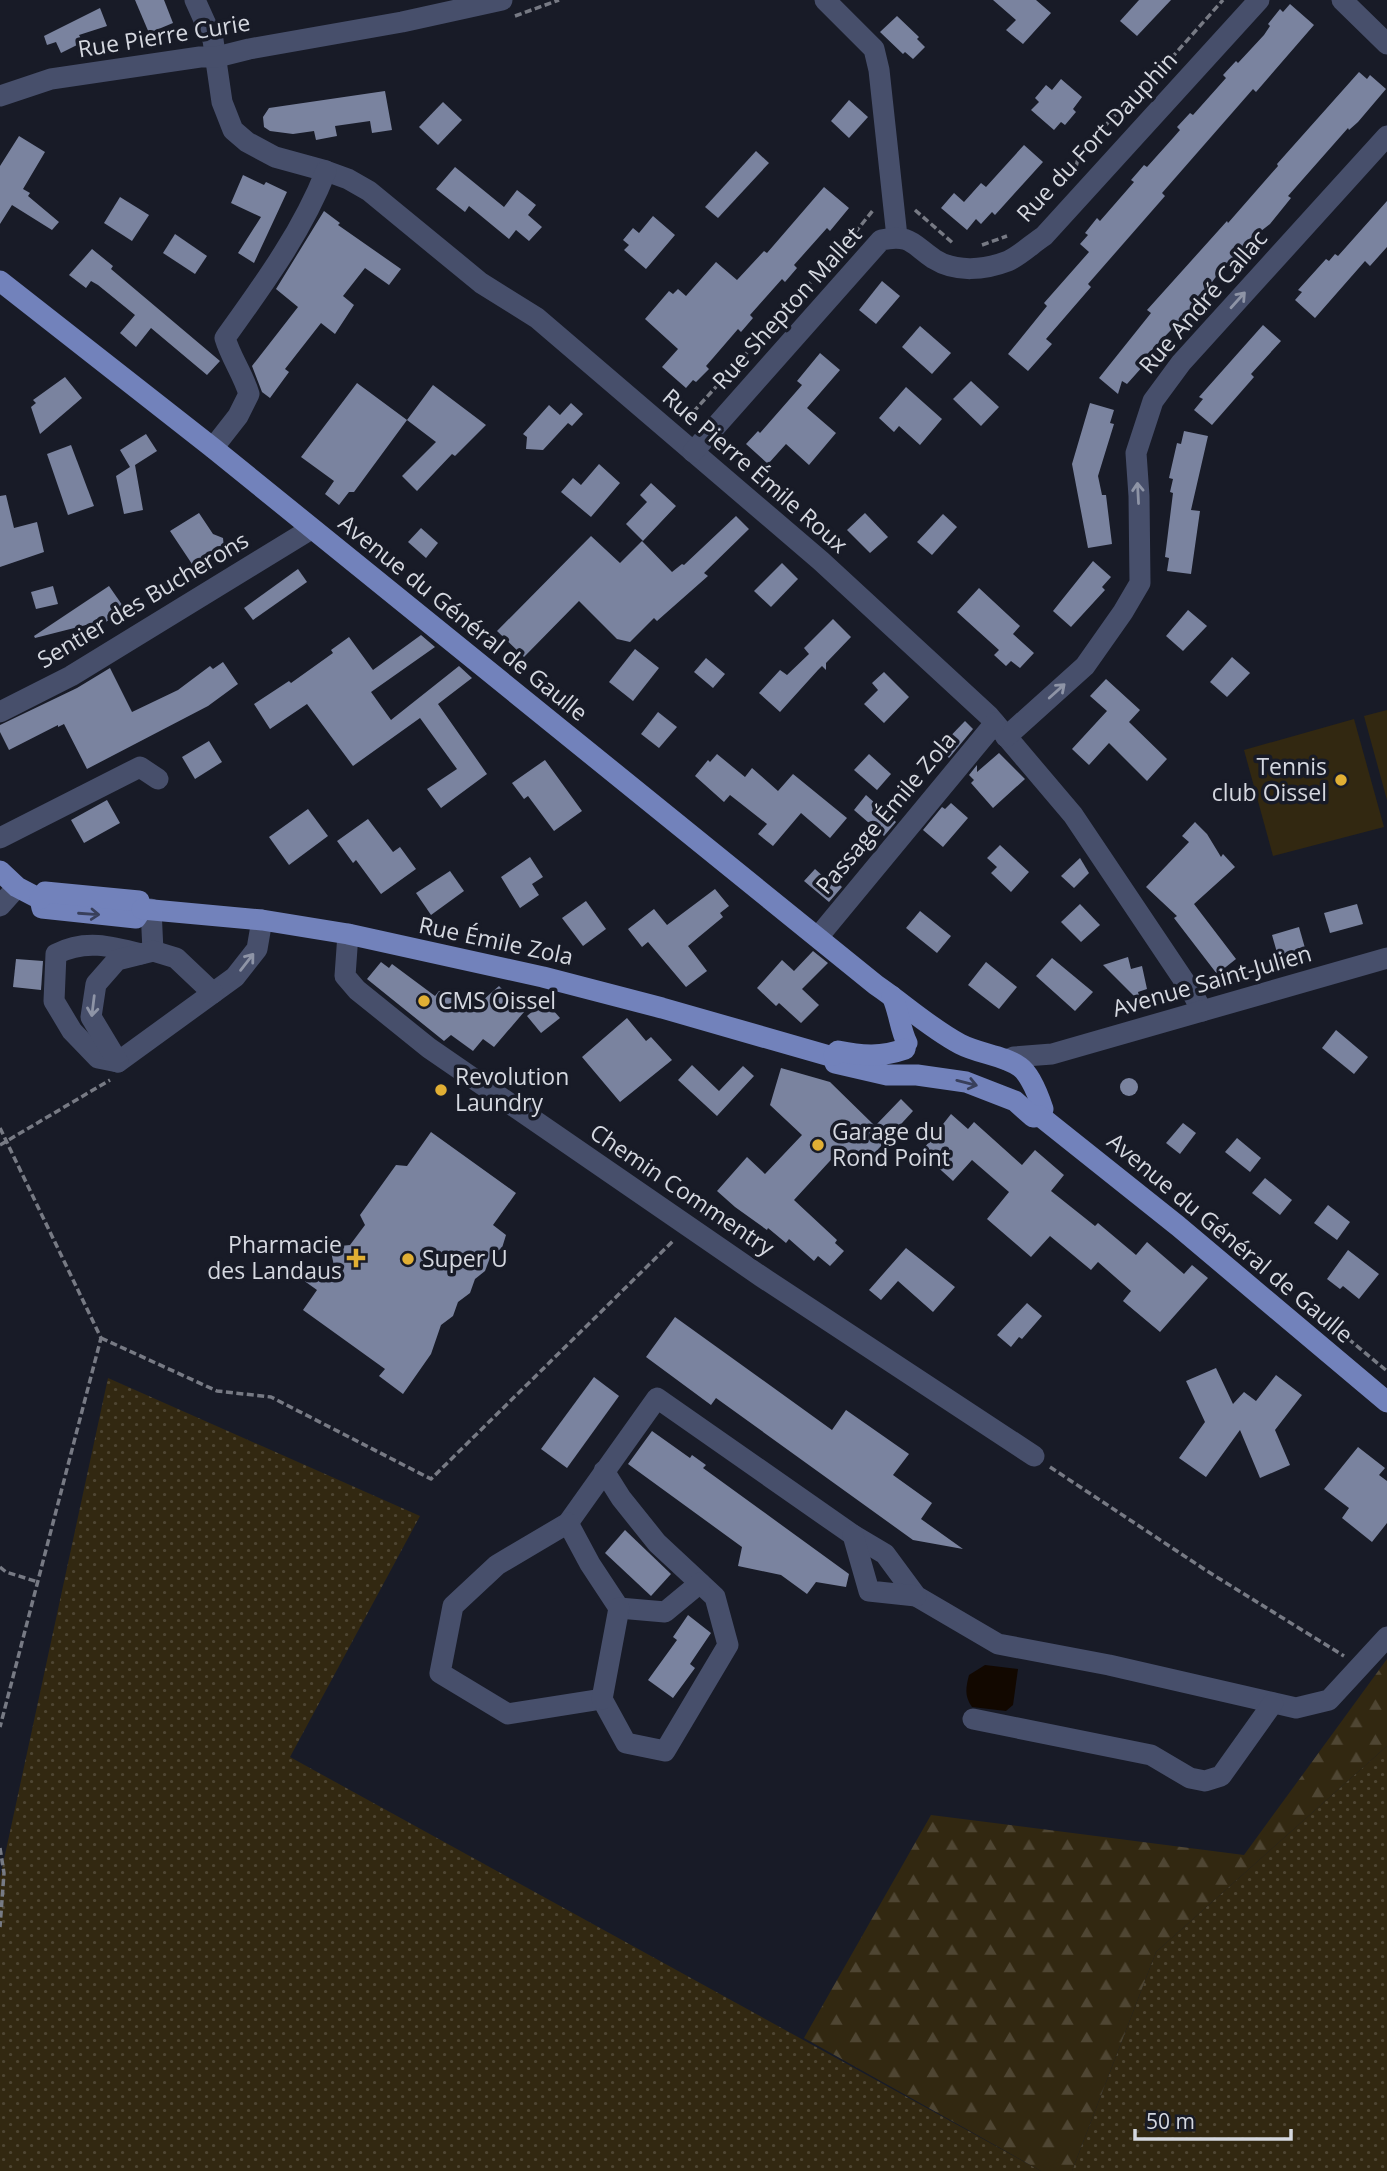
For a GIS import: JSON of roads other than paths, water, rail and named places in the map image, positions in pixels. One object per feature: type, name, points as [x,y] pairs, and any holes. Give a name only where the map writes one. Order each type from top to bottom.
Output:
[{"type":"main road","name":"Avenue du Général de Gaulle","points":[[0,281],[213,448],[892,996],[977,1053],[1007,1060]]},
{"type":"main road","name":"Rue Émile Zola","points":[[0,871],[18,887],[40,899],[45,892],[139,901],[146,909],[262,919],[348,934],[543,977],[833,1057]]},
{"type":"main road","points":[[892,996],[900,1015],[907,1062],[917,1075]]},
{"type":"main road","points":[[906,1046],[922,1032],[942,1032]]},
{"type":"main road","name":"Rue Émile Zola","points":[[833,1057],[838,1051],[884,1055],[906,1046]]},
{"type":"main road","name":"Rue Émile Zola","points":[[833,1057],[835,1063],[861,1071],[887,1075],[917,1075]]},
{"type":"main road","points":[[1007,1060],[1027,1073],[1030,1084],[1029,1092],[1015,1101]]},
{"type":"main road","name":"Avenue du Général de Gaulle","points":[[917,1075],[966,1082],[1015,1101],[1033,1117],[1040,1116],[1178,1226],[1387,1402]]},
{"type":"main road","points":[[1030,1084],[1037,1092],[1043,1109],[1040,1116]]},
{"type":"street","name":"Rue Pierre Émile Roux","points":[[195,0],[213,40],[222,102],[233,130],[247,142],[275,157],[326,171],[369,191],[481,283],[537,318],[821,561],[1000,730],[1073,816],[1202,1011]]},
{"type":"street","name":"Rue Pierre Curie","points":[[0,96],[51,79],[190,58],[217,57],[414,20],[502,0]]},
{"type":"street","points":[[825,0],[874,49],[879,70],[897,237]]},
{"type":"street","name":"Rue du Fort Dauphin","points":[[897,237],[908,239],[937,261],[963,271],[1009,261],[1045,236],[1259,0]]},
{"type":"street","points":[[1342,0],[1387,44]]},
{"type":"street","name":"Rue André Callac","points":[[1000,730],[1086,666],[1124,612],[1140,583],[1136,453],[1153,401],[1181,363],[1387,136]]},
{"type":"street","points":[[213,448],[237,416],[249,394],[243,374],[230,354],[225,338],[278,265],[313,203],[326,171]]},
{"type":"street","name":"Rue Shepton Mallet","points":[[693,452],[881,240],[897,237]]},
{"type":"street","name":"Sentier des Bucherons","points":[[0,712],[71,677],[311,529]]},
{"type":"street","name":"Passage Émile Zola","points":[[818,937],[1000,730]]},
{"type":"street","points":[[0,838],[140,767],[158,779]]},
{"type":"street","points":[[0,905],[18,887]]},
{"type":"street","points":[[146,909],[147,952]]},
{"type":"street","points":[[213,993],[177,958],[104,944],[70,947],[56,954],[54,1001],[72,1031],[98,1058],[118,1062],[234,978],[257,949],[262,919]]},
{"type":"street","name":"Chemin Commentry","points":[[348,934],[345,976],[357,990],[429,1048],[688,1226],[1034,1456]]},
{"type":"street","points":[[118,1062],[91,1017],[96,984],[117,960],[147,952]]},
{"type":"street","name":"Avenue Saint-Julien","points":[[1007,1060],[1052,1054],[1387,958]]},
{"type":"street","points":[[1030,1084],[1039,1076],[1052,1054]]},
{"type":"street","points":[[602,1699],[508,1714],[440,1673],[453,1606],[497,1565],[568,1523],[657,1398],[853,1535],[885,1554],[916,1596],[998,1644],[1109,1665],[1296,1708],[1329,1700],[1387,1637]]},
{"type":"street","points":[[568,1523],[590,1564],[619,1608],[602,1699],[626,1743],[665,1751],[728,1645],[715,1597],[657,1542],[621,1498],[604,1471]]},
{"type":"street","points":[[853,1535],[869,1591],[916,1596]]},
{"type":"street","points":[[619,1608],[665,1612],[700,1583]]},
{"type":"street","points":[[973,1719],[1151,1755],[1190,1779],[1205,1781],[1221,1776],[1273,1703]]},
{"type":"place","name":"Tennis club Oissel","points":[[1341,780]]},
{"type":"place","name":"CMS Oissel","points":[[424,1001]]},
{"type":"place","name":"Revolution Laundry","points":[[441,1090]]},
{"type":"place","name":"Garage du Rond Point","points":[[818,1145]]},
{"type":"place","name":"Pharmacie des Landaus","points":[[356,1258]]},
{"type":"place","name":"Super U","points":[[408,1259]]}]
